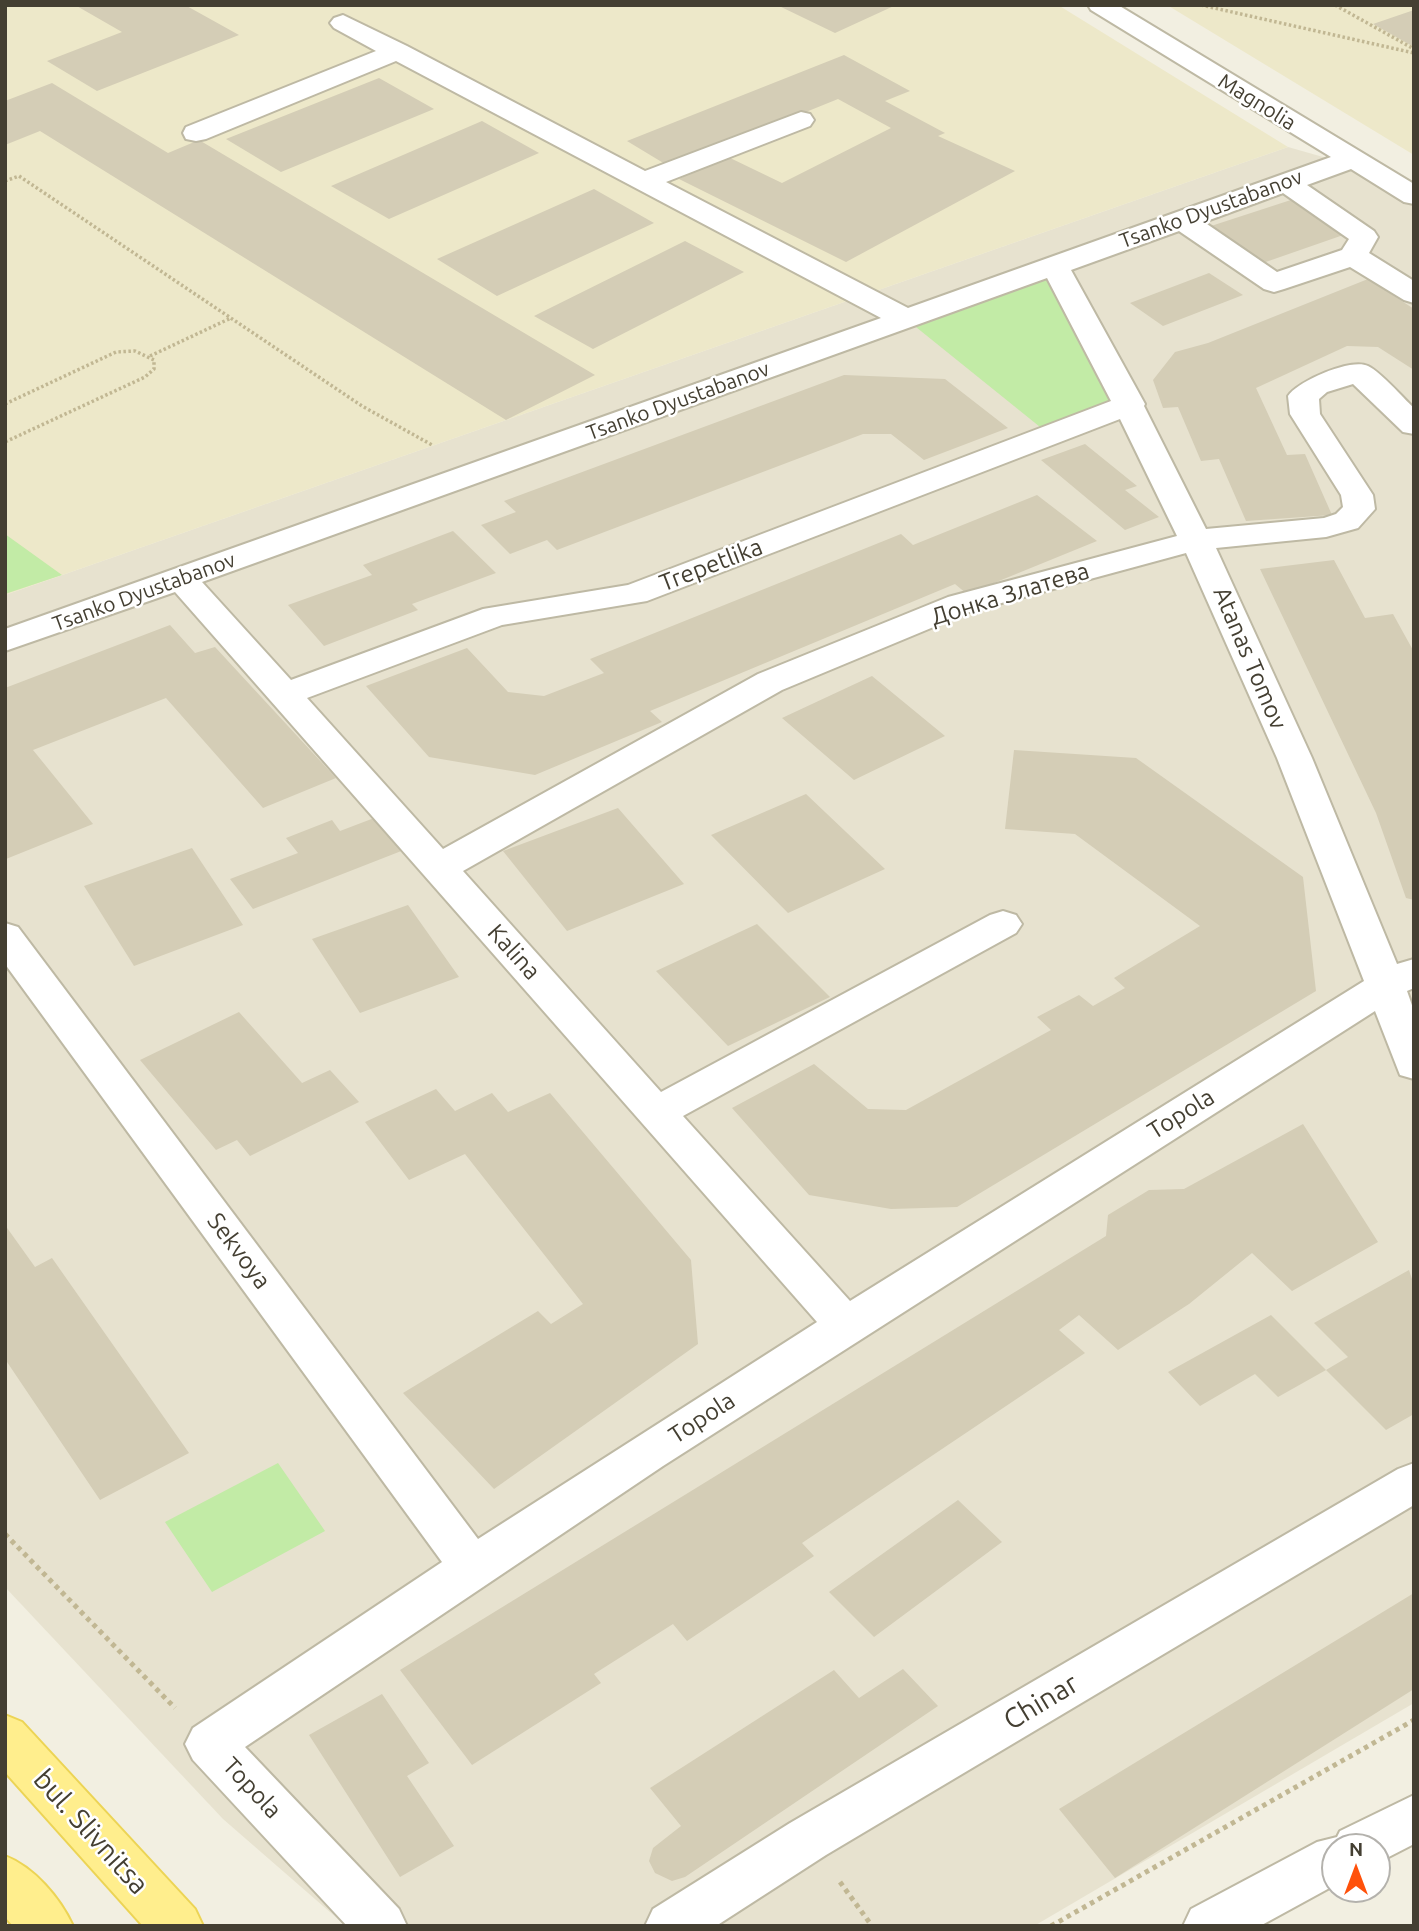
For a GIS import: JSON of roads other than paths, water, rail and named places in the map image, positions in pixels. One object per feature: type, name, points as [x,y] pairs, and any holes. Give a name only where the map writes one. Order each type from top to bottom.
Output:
[{"type":"main road","name":"bul. Slivnitsa","points":[[5,1737],[177,1926]]},
{"type":"main road","points":[[5,1880],[45,1924]]},
{"type":"street","name":"Magnolia","points":[[1100,5],[1350,160],[1414,196]]},
{"type":"street","points":[[343,23],[906,319]]},
{"type":"street","points":[[195,132],[398,51]]},
{"type":"street","points":[[646,180],[801,120]]},
{"type":"street","name":"Tsanko Dyustabanov","points":[[5,641],[1350,160]]},
{"type":"street","points":[[1182,220],[1274,283],[1353,256],[1364,237],[1286,183]]},
{"type":"street","points":[[1353,256],[1414,294]]},
{"type":"street","name":"Atanas Tomov","points":[[1054,265],[1130,404],[1198,540],[1400,979],[1414,1065]]},
{"type":"street","name":"Донка Златева","points":[[439,868],[770,682],[960,604],[1198,540],[1326,527],[1348,521],[1359,509],[1357,495],[1305,414],[1303,396],[1316,386],[1359,373],[1414,425]]},
{"type":"street","name":"Trepetlika","points":[[284,695],[495,616],[635,594],[1130,404]]},
{"type":"street","name":"Kalina","points":[[181,578],[846,1326]]},
{"type":"street","points":[[656,1113],[1003,924]]},
{"type":"street","name":"Sekvoya","points":[[5,936],[472,1567]]},
{"type":"street","name":"Topola","points":[[381,1926],[210,1744],[472,1567],[846,1326],[1400,979]]},
{"type":"street","name":"Chinar","points":[[671,1926],[808,1839],[1414,1482]]},
{"type":"street","points":[[1385,1833],[1414,1818]]},
{"type":"street","points":[[1209,1926],[1321,1866]]}]
